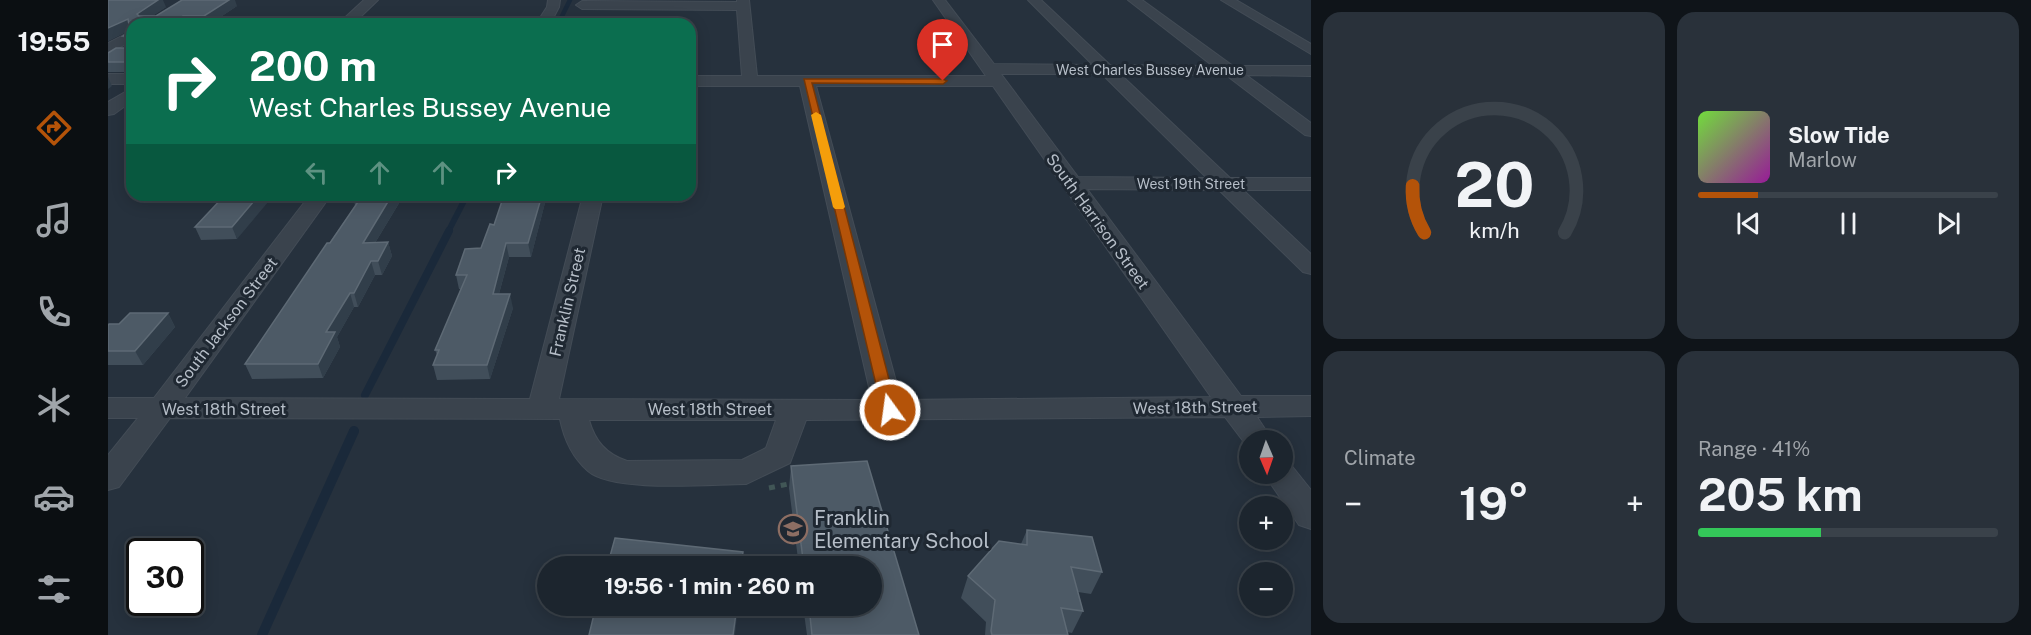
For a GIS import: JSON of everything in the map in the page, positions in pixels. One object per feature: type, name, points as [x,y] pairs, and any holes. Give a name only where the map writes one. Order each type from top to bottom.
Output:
[{"type":"street","points":[[352,18],[372,0]]},
{"type":"street","points":[[547,18],[554,0]]},
{"type":"street","name":"South Harrison Street","points":[[939,0],[1250,430]]},
{"type":"street","points":[[1034,0],[1311,267]]},
{"type":"street","points":[[1134,0],[1311,131]]},
{"type":"street","points":[[1227,0],[1311,50]]},
{"type":"street","points":[[582,5],[743,3],[750,81]]},
{"type":"street","points":[[108,49],[126,38]]},
{"type":"street","name":"West Charles Bussey Avenue","points":[[696,81],[807,81],[1107,69],[1311,71]]},
{"type":"street","points":[[108,79],[126,79]]},
{"type":"street","points":[[807,81],[890,410]]},
{"type":"street","points":[[108,110],[126,97]]},
{"type":"street","name":"West 19th Street","points":[[1070,183],[1311,184]]},
{"type":"street","name":"South Jackson Street","points":[[108,478],[317,201]]},
{"type":"street","name":"Franklin Street","points":[[557,409],[592,201]]},
{"type":"street","name":"West 18th Street","points":[[108,408],[890,410],[1311,406]]},
{"type":"street","points":[[557,409],[600,464],[626,473],[746,472],[779,455],[795,409]]},
{"type":"street","points":[[1288,484],[1311,515]]},
{"type":"building","points":[[108,0],[158,0],[137,14],[156,16],[182,0],[229,0],[204,16],[126,18],[108,28]]},
{"type":"building","points":[[116,48],[126,48],[126,62],[108,62],[108,53]]},
{"type":"building","points":[[219,201],[254,201],[232,227],[195,227]]},
{"type":"building","points":[[359,201],[388,201],[363,243],[388,242],[378,261],[371,261],[354,293],[350,293],[326,332],[335,332],[318,364],[245,364],[327,243],[330,243]]},
{"type":"building","points":[[502,201],[540,201],[528,243],[506,243],[493,294],[510,294],[487,365],[433,365],[439,350],[435,350],[467,275],[456,275],[465,249],[481,248],[490,224],[494,225]]},
{"type":"building","points":[[130,313],[168,313],[135,351],[108,351],[109,324],[119,324]]},
{"type":"building","name":"Franklin Elementary School","points":[[867,461],[919,635],[812,635],[810,616],[882,616],[882,556],[803,556],[791,466]]},
{"type":"building","name":"Franklin Elementary School","points":[[1027,530],[1092,537],[1102,572],[1071,567],[1083,611],[1061,608],[1068,635],[992,635],[995,600],[968,576],[999,541],[1027,545]]},
{"type":"building","points":[[615,538],[743,552],[742,556],[610,556]]},
{"type":"building","points":[[594,616],[736,616],[733,635],[589,635]]},
{"type":"waterway","points":[[561,18],[570,0]]},
{"type":"waterway","points":[[448,232],[464,201]]},
{"type":"waterway","points":[[365,395],[449,231]]},
{"type":"waterway","points":[[262,635],[354,431]]},
{"type":"slow traffic","points":[[816,115],[839,207]]},
{"type":"place","name":"Franklin Elementary School","points":[[793,529]]},
{"type":"route","points":[[890,410],[807,81],[943,81]]}]
